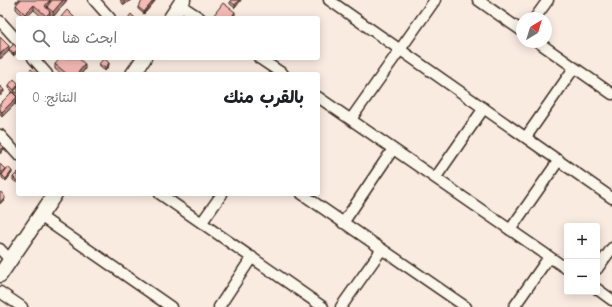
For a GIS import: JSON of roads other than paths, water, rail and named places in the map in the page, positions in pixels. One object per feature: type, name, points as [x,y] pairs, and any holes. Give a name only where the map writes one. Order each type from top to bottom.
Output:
[{"type":"street","points":[[94,0],[108,16]]},
{"type":"street","points":[[329,0],[612,198]]},
{"type":"street","points":[[351,119],[435,0]]},
{"type":"street","points":[[478,0],[516,27]]},
{"type":"street","points":[[539,12],[548,0]]},
{"type":"street","points":[[172,16],[182,2],[198,16]]},
{"type":"street","points":[[0,21],[16,39]]},
{"type":"street","points":[[546,48],[612,94]]},
{"type":"street","points":[[35,60],[45,72]]},
{"type":"street","points":[[134,72],[143,60]]},
{"type":"street","points":[[262,60],[280,72]]},
{"type":"street","points":[[526,137],[574,68]]},
{"type":"street","points":[[320,98],[564,267]]},
{"type":"street","points":[[436,177],[484,108]]},
{"type":"street","points":[[0,135],[16,153]]},
{"type":"street","points":[[343,223],[393,149]]},
{"type":"street","points":[[510,230],[559,160]]},
{"type":"street","points":[[0,275],[54,196]]},
{"type":"street","points":[[163,196],[323,307]]},
{"type":"street","points":[[202,222],[221,196]]},
{"type":"street","points":[[305,196],[382,249],[452,303],[466,307]]},
{"type":"street","points":[[40,216],[171,307]]},
{"type":"street","points":[[600,265],[612,248]]},
{"type":"street","points":[[0,249],[10,260]]},
{"type":"street","points":[[341,307],[382,249]]},
{"type":"street","points":[[514,307],[549,256]]},
{"type":"street","points":[[220,307],[252,258]]},
{"type":"street","points":[[600,291],[612,300]]},
{"type":"street","points":[[0,292],[22,307]]}]
